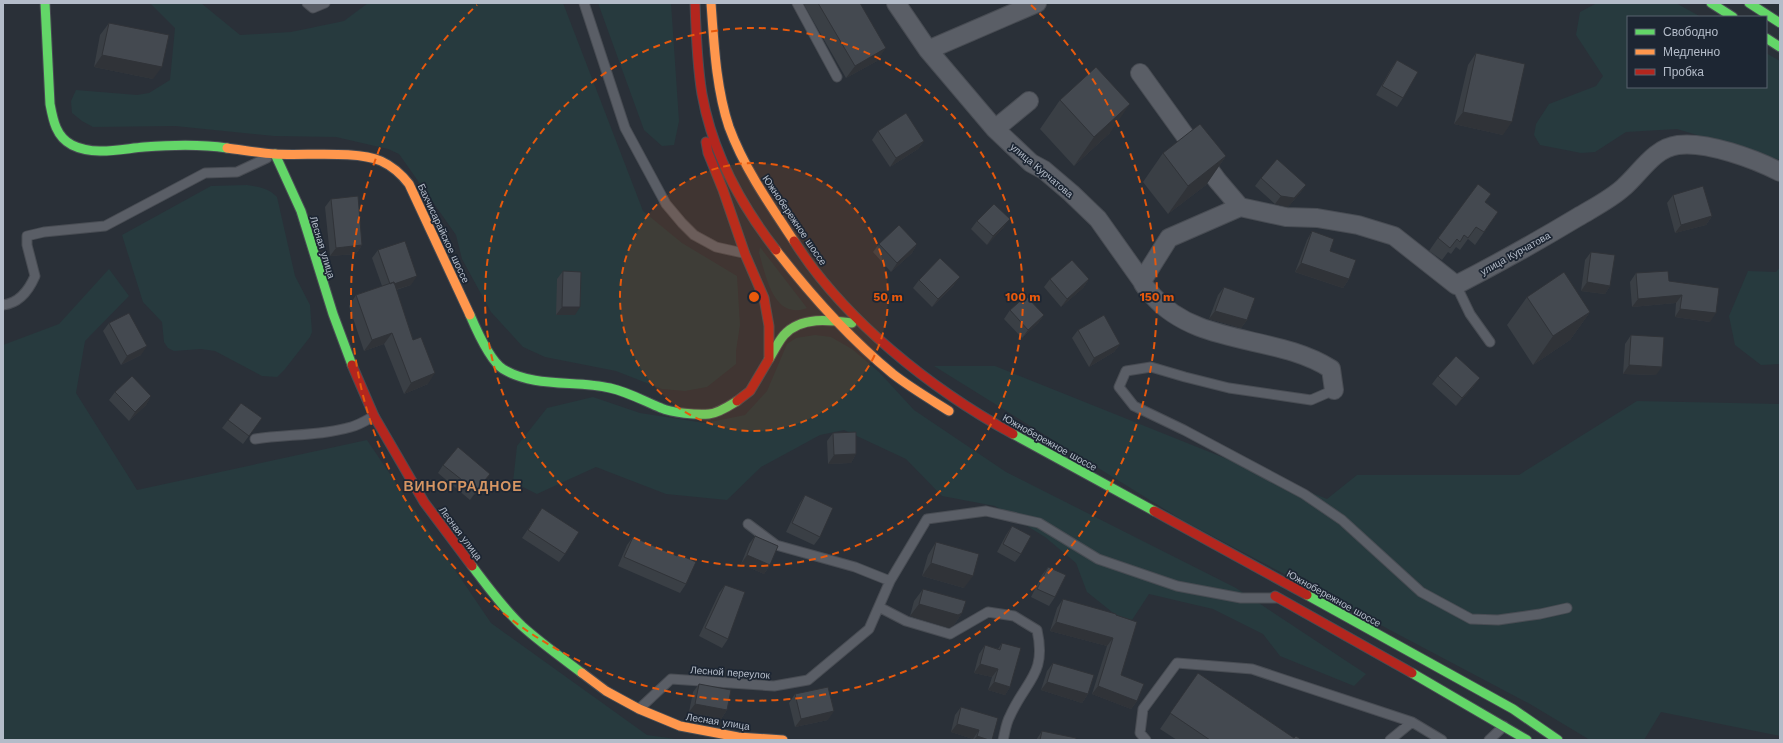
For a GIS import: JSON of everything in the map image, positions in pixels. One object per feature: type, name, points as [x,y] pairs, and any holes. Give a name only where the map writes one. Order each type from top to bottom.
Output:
[{"type":"main road","name":"Бахчисарайское шоссе","points":[[45,3],[50,104],[53,120],[59,134],[70,145],[85,150],[101,151],[120,148],[178,145],[212,146],[275,154],[343,155],[365,157],[381,162],[402,175],[422,209],[483,343],[501,368],[516,376],[544,381],[624,390],[643,401],[663,409],[687,413],[710,414],[726,408],[738,401],[750,390],[779,341],[790,329],[801,324],[836,320],[865,326]]},
{"type":"main road","points":[[695,3],[702,114],[708,152],[745,254],[755,274],[764,298],[769,326],[769,359]]},
{"type":"main road","name":"Южнобережное шоссе","points":[[711,3],[715,59],[726,114],[734,140],[755,182],[809,264],[832,292],[865,326],[898,356],[950,394],[995,424],[1513,709],[1558,740]]},
{"type":"main road","points":[[1712,3],[1732,16]]},
{"type":"main road","points":[[1749,3],[1780,23]]},
{"type":"main road","points":[[1767,39],[1780,46]]},
{"type":"main road","points":[[700,84],[708,122],[723,162],[764,234],[793,271],[836,320],[898,377],[955,415]]},
{"type":"main road","name":"Лесная улица","points":[[275,154],[301,211],[333,314],[349,358],[374,416],[424,502],[493,594],[521,625],[553,652],[606,691],[639,709],[680,726],[738,738],[783,740]]},
{"type":"main road","points":[[751,231],[751,202],[755,182]]},
{"type":"main road","points":[[752,245],[755,274]]},
{"type":"main road","points":[[1259,587],[1505,726],[1527,740]]},
{"type":"main road","points":[[1505,726],[1513,709]]},
{"type":"street","name":"улица Курчатова","points":[[896,3],[928,50],[995,129],[1031,163],[1044,170],[1098,219],[1144,285],[1160,304],[1189,323],[1224,335],[1274,347],[1316,360],[1331,369],[1334,390]]},
{"type":"street","points":[[928,50],[1037,3]]},
{"type":"street","points":[[1140,73],[1217,180],[1240,207]]},
{"type":"street","points":[[995,129],[1029,101]]},
{"type":"street","name":"улица Курчатова","points":[[1456,285],[1557,230],[1605,200],[1623,188],[1652,158],[1662,150],[1678,145],[1700,145],[1735,154],[1780,172]]},
{"type":"street","points":[[1142,281],[1169,238],[1240,207],[1286,217],[1317,218],[1358,224],[1394,236],[1456,285]]},
{"type":"lane","points":[[307,3],[313,8],[326,3]]},
{"type":"lane","points":[[584,3],[625,128],[666,204],[694,235],[716,247],[745,254]]},
{"type":"lane","points":[[797,3],[837,77]]},
{"type":"lane","points":[[3,305],[14,303],[28,290],[35,276],[27,245],[27,236],[44,232],[105,226],[205,173],[238,172],[275,154]]},
{"type":"lane","points":[[1456,285],[1470,314],[1490,342]]},
{"type":"lane","points":[[1334,390],[1311,400],[1280,397],[1229,388],[1151,367],[1126,371],[1119,387],[1134,406],[1184,430],[1304,494],[1342,520],[1421,592],[1471,619],[1498,620],[1540,614],[1567,608]]},
{"type":"lane","points":[[255,440],[279,436],[317,434],[353,427],[374,416]]},
{"type":"lane","name":"Лесной переулок","points":[[639,709],[671,679],[774,686],[808,680],[869,629],[890,581],[927,519],[986,512],[1039,523],[1098,559],[1178,586],[1240,598],[1280,598]]},
{"type":"lane","points":[[748,524],[776,545],[855,567],[890,581]]},
{"type":"lane","points":[[879,607],[906,621],[950,634],[988,612],[1014,616],[1037,630],[1041,647],[1038,668],[1009,717],[1003,740]]},
{"type":"lane","points":[[1146,740],[1140,733],[1143,708],[1177,663],[1252,669],[1412,722],[1442,740]]},
{"type":"lane","points":[[1390,740],[1412,722]]},
{"type":"lane","points":[[1489,740],[1505,726]]},
{"type":"green space","points":[[150,3],[201,3],[240,35],[291,32],[344,21],[368,3],[563,3],[643,211],[682,243],[737,276],[740,325],[736,351],[736,364],[707,387],[685,391],[662,389],[616,371],[545,357],[523,347],[491,312],[462,259],[456,235],[399,154],[388,149],[336,137],[274,136],[175,126],[93,127],[82,121],[72,113],[71,101],[76,90],[137,95],[149,93],[170,80],[175,28]]},
{"type":"green space","points":[[598,3],[671,3],[679,121],[674,145],[662,146],[644,130]]},
{"type":"green space","points":[[1597,3],[1676,3],[1699,16],[1627,16],[1627,88],[1767,88],[1767,54],[1780,61],[1780,160],[1677,129],[1626,132],[1595,152],[1581,153],[1540,145],[1534,135],[1536,124],[1549,104],[1596,86],[1603,76],[1576,35],[1580,12]]},
{"type":"green space","points":[[247,185],[260,187],[277,197],[295,276],[310,305],[312,332],[310,337],[277,377],[262,376],[215,351],[201,349],[174,351],[168,348],[164,342],[162,322],[143,302],[122,235],[211,186]]},
{"type":"green space","points":[[760,247],[807,308],[795,310],[786,308],[779,302],[768,283],[759,253]]},
{"type":"green space","points":[[1780,267],[1780,364],[1761,365],[1735,345],[1729,316],[1748,271],[1776,272]]},
{"type":"green space","points":[[109,269],[129,296],[85,341],[76,393],[137,490],[367,440],[491,623],[647,735],[683,740],[3,740],[3,345],[59,324]]},
{"type":"green space","points":[[815,335],[831,337],[852,349],[879,372],[914,410],[1006,472],[1236,588],[1366,674],[1354,686],[1280,656],[1263,634],[1213,609],[1149,594],[1132,620],[1117,616],[1087,592],[1076,563],[1045,537],[995,506],[942,496],[906,459],[844,430],[820,435],[761,467],[727,500],[666,494],[596,467],[537,494],[513,482],[517,446],[547,408],[593,397],[640,413],[705,423],[745,415],[767,391],[787,344],[796,338]]},
{"type":"green space","points":[[934,366],[995,366],[1327,499],[1357,475],[1519,475],[1637,401],[1780,404],[1780,736],[1661,712],[1644,740],[1590,740],[1530,704],[1182,520]]},
{"type":"building","points":[[818,3],[860,3],[886,48],[855,66]]},
{"type":"building","points":[[109,23],[169,35],[162,67],[102,55]]},
{"type":"building","points":[[1476,53],[1525,64],[1512,122],[1463,112]]},
{"type":"building","points":[[1397,60],[1418,72],[1403,98],[1382,86]]},
{"type":"building","points":[[1096,67],[1130,104],[1094,137],[1060,100]]},
{"type":"building","points":[[906,113],[924,141],[896,158],[878,131]]},
{"type":"building","points":[[1200,124],[1226,156],[1188,186],[1163,153]]},
{"type":"building","points":[[1277,159],[1306,185],[1294,198],[1281,196],[1261,178]]},
{"type":"building","points":[[1478,184],[1491,194],[1485,202],[1498,212],[1484,232],[1476,227],[1468,238],[1464,235],[1460,242],[1457,239],[1450,248],[1438,238]]},
{"type":"building","points":[[1703,186],[1712,216],[1681,225],[1673,195]]},
{"type":"building","points":[[358,196],[362,245],[336,248],[331,199]]},
{"type":"building","points":[[994,204],[1010,219],[993,236],[977,221]]},
{"type":"building","points":[[899,225],[917,244],[897,263],[879,244]]},
{"type":"building","points":[[1312,231],[1334,239],[1330,251],[1356,260],[1349,279],[1301,263]]},
{"type":"building","points":[[405,241],[417,276],[390,284],[378,250]]},
{"type":"building","points":[[1591,252],[1615,255],[1610,286],[1587,282]]},
{"type":"building","points":[[940,258],[960,277],[938,299],[919,280]]},
{"type":"building","points":[[1072,260],[1089,279],[1067,299],[1050,279]]},
{"type":"building","points":[[563,271],[581,272],[580,307],[562,307]]},
{"type":"building","points":[[1668,271],[1669,281],[1719,288],[1716,313],[1680,309],[1682,295],[1638,299],[1636,273]]},
{"type":"building","points":[[1564,272],[1590,312],[1553,336],[1527,297]]},
{"type":"building","points":[[394,282],[413,340],[421,337],[435,373],[411,383],[392,333],[372,340],[356,295]]},
{"type":"building","points":[[1224,287],[1255,298],[1247,320],[1215,311]]},
{"type":"building","points":[[1026,296],[1044,315],[1028,330],[1010,310]]},
{"type":"building","points":[[129,313],[147,346],[127,356],[109,323]]},
{"type":"building","points":[[1104,315],[1120,344],[1094,358],[1078,330]]},
{"type":"building","points":[[1631,335],[1664,337],[1662,367],[1629,365]]},
{"type":"building","points":[[1456,356],[1480,378],[1462,398],[1438,376]]},
{"type":"building","points":[[132,376],[151,396],[135,412],[115,392]]},
{"type":"building","points":[[241,403],[262,418],[249,436],[228,420]]},
{"type":"building","points":[[856,432],[856,454],[834,455],[833,433]]},
{"type":"building","points":[[458,447],[490,474],[476,491],[443,465]]},
{"type":"building","points":[[805,495],[833,508],[820,537],[792,523]]},
{"type":"building","points":[[542,508],[579,532],[565,554],[528,530]]},
{"type":"building","points":[[1012,526],[1031,536],[1021,554],[1003,544]]},
{"type":"building","points":[[755,536],[778,546],[770,565],[747,555]]},
{"type":"building","points":[[633,537],[677,556],[678,554],[696,562],[686,584],[624,557]]},
{"type":"building","points":[[936,542],[979,554],[973,576],[931,563]]},
{"type":"building","points":[[1048,567],[1066,575],[1055,597],[1037,589]]},
{"type":"building","points":[[725,585],[745,592],[728,639],[705,628]]},
{"type":"building","points":[[923,589],[966,601],[962,613],[958,615],[919,604]]},
{"type":"building","points":[[1063,599],[1116,614],[1137,622],[1121,675],[1144,684],[1137,701],[1098,686],[1113,638],[1056,622]]},
{"type":"building","points":[[1002,643],[1021,648],[1010,687],[994,682],[998,669],[980,664],[985,645],[1000,650]]},
{"type":"building","points":[[1053,663],[1094,675],[1088,694],[1047,682]]},
{"type":"building","points":[[1198,673],[1294,738],[1296,736],[1302,740],[1210,740],[1170,713]]},
{"type":"building","points":[[699,684],[731,690],[727,710],[695,704]]},
{"type":"building","points":[[828,687],[834,711],[801,719],[795,694]]},
{"type":"building","points":[[961,707],[998,718],[992,740],[977,736],[979,730],[957,724]]},
{"type":"building","points":[[1042,731],[1076,738],[1076,740],[1040,740]]},
{"type":"traffic: fast","points":[[45,3],[50,104],[56,128],[67,142],[80,148],[98,151],[175,145],[196,145],[227,148]]},
{"type":"traffic: fast","points":[[1711,3],[1731,16]]},
{"type":"traffic: fast","points":[[1749,3],[1780,23]]},
{"type":"traffic: fast","points":[[1767,39],[1780,47]]},
{"type":"traffic: fast","points":[[275,154],[301,211],[333,314],[352,365]]},
{"type":"traffic: fast","points":[[470,315],[493,359],[503,369],[515,375],[542,381],[610,388],[630,394],[666,410],[685,413],[713,413],[724,409],[737,401]]},
{"type":"traffic: fast","points":[[769,359],[784,335],[799,325],[807,322],[825,320],[852,323]]},
{"type":"traffic: fast","points":[[1013,434],[1154,511]]},
{"type":"traffic: fast","points":[[472,566],[502,605],[522,626],[582,673]]},
{"type":"traffic: fast","points":[[1307,595],[1513,709],[1558,740]]},
{"type":"traffic: fast","points":[[1412,673],[1527,740]]},
{"type":"traffic: slow","points":[[711,3],[718,81],[729,127],[750,172],[794,241]]},
{"type":"traffic: slow","points":[[227,148],[275,154],[344,154],[370,158],[389,165],[409,184],[470,315]]},
{"type":"traffic: slow","points":[[776,250],[816,299],[861,346],[893,374],[949,411]]},
{"type":"traffic: slow","points":[[582,673],[606,691],[639,709],[680,726],[738,737],[783,740]]},
{"type":"traffic: jam","points":[[695,3],[700,83],[713,136],[721,157],[740,196],[751,215],[776,250]]},
{"type":"traffic: jam","points":[[706,142],[708,153],[723,190],[745,254],[764,298],[769,326],[769,359],[750,391],[737,401]]},
{"type":"traffic: jam","points":[[794,241],[814,270],[838,298],[864,325],[892,350],[951,396],[1013,434]]},
{"type":"traffic: jam","points":[[352,365],[374,416],[424,502],[472,566]]},
{"type":"traffic: jam","points":[[1154,511],[1307,595]]},
{"type":"traffic: jam","points":[[1275,596],[1412,673]]},
{"type":"district","name":"ВИНОГРАДНОЕ","points":[[463,486]]}]
